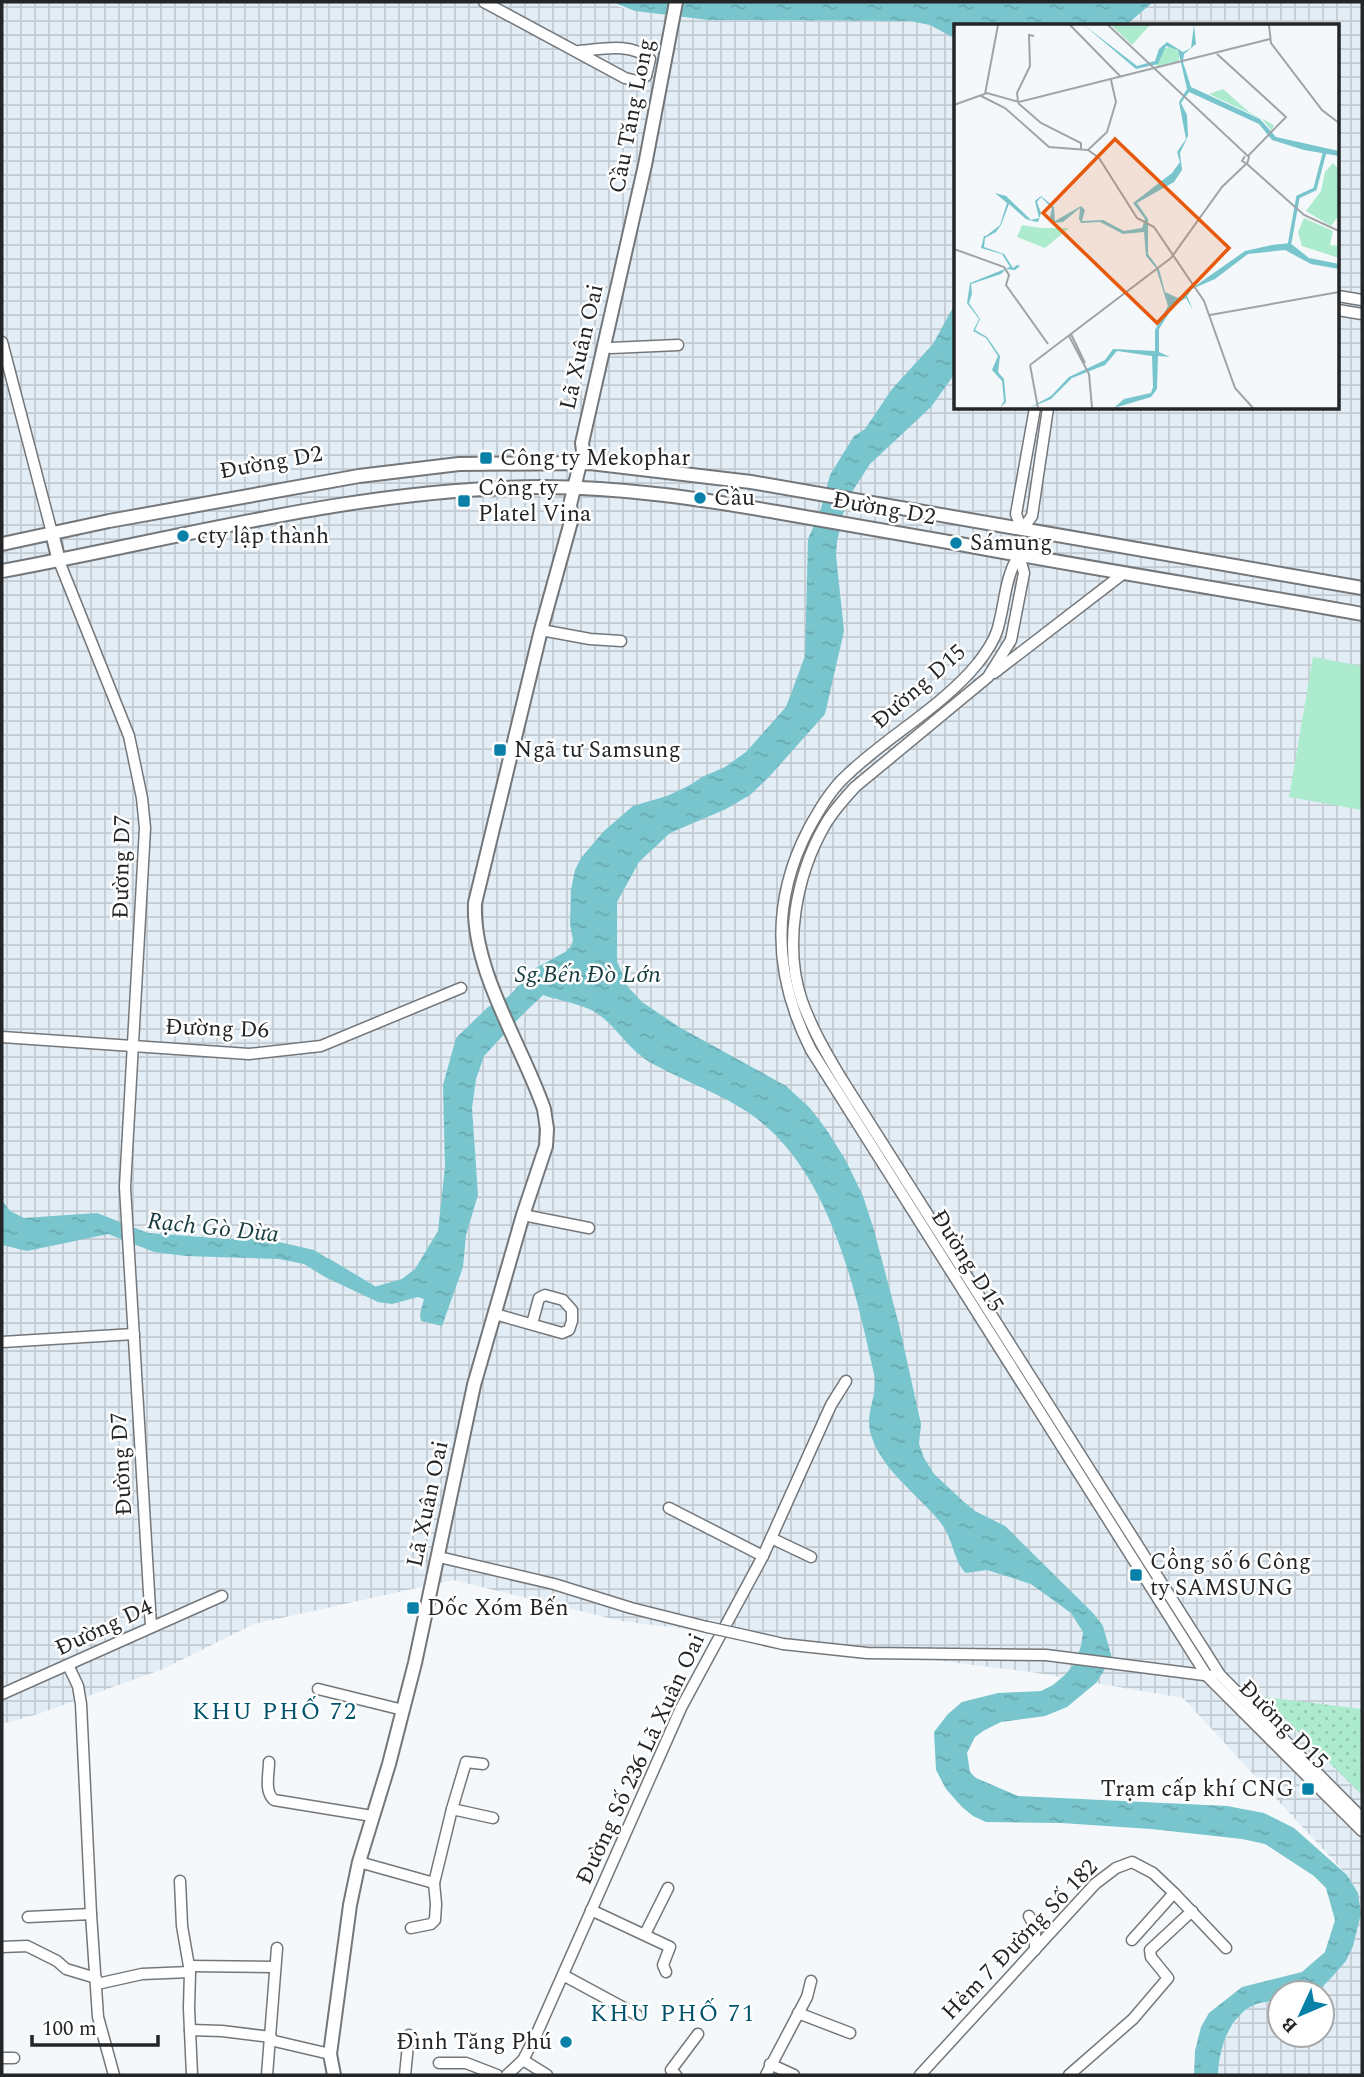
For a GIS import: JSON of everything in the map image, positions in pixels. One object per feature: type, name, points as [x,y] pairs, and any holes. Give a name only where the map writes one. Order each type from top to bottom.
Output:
[{"type":"main road","name":"Cầu Tăng Long","points":[[628,239],[653,128],[676,2]]},
{"type":"main road","name":"Lã Xuân Oai","points":[[334,2075],[330,2054],[350,1905],[359,1862],[403,1710],[439,1557],[474,1384],[546,1146],[547,1129],[538,1091],[484,965],[475,931],[475,903],[541,630],[572,519],[570,505],[581,464],[582,443],[628,239]]},
{"type":"main road","name":"Đường D2","points":[[4,543],[352,477],[442,466],[602,464],[772,485],[1362,588]]},
{"type":"main road","name":"Đường D2","points":[[4,572],[259,519],[448,490],[544,487],[668,494],[739,505],[1362,616]]},
{"type":"main road","points":[[1019,555],[1023,530]]},
{"type":"main road","points":[[52,533],[59,561]]},
{"type":"street","points":[[484,2],[625,78],[637,81],[646,75],[650,59],[639,50],[614,48],[579,51]]},
{"type":"street","points":[[1340,296],[1362,300]]},
{"type":"street","points":[[1340,310],[1362,314]]},
{"type":"street","points":[[2,342],[52,533]]},
{"type":"street","points":[[611,348],[678,345]]},
{"type":"street","points":[[1023,530],[1016,514],[1035,410]]},
{"type":"street","points":[[1023,530],[1032,516],[1048,410]]},
{"type":"street","name":"Đường D15","points":[[1019,555],[1024,573],[1011,640],[988,677],[858,785],[825,825],[803,877],[794,925],[793,941],[801,999],[819,1042],[841,1078],[1220,1675],[1362,1818]]},
{"type":"street","name":"Đường D15","points":[[1019,555],[1010,568],[996,634],[978,663],[954,688],[848,773],[813,820],[791,871],[781,927],[781,952],[793,1013],[811,1050],[1207,1676],[1362,1831]]},
{"type":"street","name":"Đường D7","points":[[59,561],[130,736],[142,798],[145,849],[125,1187],[151,1626]]},
{"type":"street","points":[[988,677],[1124,573]]},
{"type":"street","points":[[541,630],[590,639],[621,640]]},
{"type":"street","points":[[954,688],[963,700]]},
{"type":"street","points":[[848,773],[858,785]]},
{"type":"street","name":"Đường D6","points":[[2,1037],[249,1054],[321,1046],[461,988]]},
{"type":"street","points":[[523,1215],[589,1228]]},
{"type":"street","points":[[495,1314],[531,1324],[565,1333],[572,1321],[572,1310],[563,1300],[545,1295],[539,1298],[531,1324]]},
{"type":"street","points":[[992,1337],[1002,1331]]},
{"type":"street","points":[[2,1342],[134,1334]]},
{"type":"street","name":"Đường Số 236 Lã Xuân Oai","points":[[507,2075],[523,2060],[681,1708],[763,1556],[831,1405],[846,1381]]},
{"type":"street","points":[[669,1508],[763,1556]]},
{"type":"street","points":[[771,1538],[811,1557]]},
{"type":"street","points":[[439,1557],[554,1584],[631,1608],[783,1644],[867,1653],[1046,1656],[1207,1676],[1220,1675]]},
{"type":"street","name":"Đường D4","points":[[2,1694],[222,1596]]},
{"type":"street","points":[[68,1665],[78,1686],[81,1704],[90,1913],[98,2017],[114,2075]]},
{"type":"street","points":[[318,1689],[403,1710]]},
{"type":"street","points":[[269,1762],[268,1788],[274,1800],[372,1816]]},
{"type":"street","points":[[411,1928],[431,1924],[435,1920],[434,1883],[466,1762],[483,1764]]},
{"type":"street","points":[[452,1809],[493,1818]]},
{"type":"street","points":[[359,1862],[434,1883]]},
{"type":"street","name":"Hẻm 7 Đường Số 182","points":[[920,2075],[1095,1884],[1116,1868],[1132,1862],[1153,1872],[1174,1893]]},
{"type":"street","points":[[180,1881],[182,1926],[190,1969],[192,2075]]},
{"type":"street","points":[[645,1934],[668,1888]]},
{"type":"street","points":[[1132,1940],[1174,1893],[1226,1948]]},
{"type":"street","points":[[591,1910],[670,1947],[663,1965],[666,1972]]},
{"type":"street","points":[[1069,2075],[1133,2019],[1168,1978],[1151,1958],[1150,1950],[1192,1911]]},
{"type":"street","points":[[28,1917],[90,1913]]},
{"type":"street","points":[[1029,1916],[1035,1927],[1035,1950]]},
{"type":"street","points":[[2,1947],[27,1946],[57,1961],[66,1969],[97,1981],[190,1969],[275,1967]]},
{"type":"street","points":[[267,2075],[277,1948]]},
{"type":"street","points":[[563,1975],[637,2015]]},
{"type":"street","points":[[766,2075],[807,1997],[811,1981]]},
{"type":"street","points":[[798,2012],[850,2033]]},
{"type":"street","points":[[190,2031],[222,2031],[271,2038],[330,2054]]},
{"type":"street","points":[[673,2073],[698,2034]]},
{"type":"street","points":[[405,2075],[410,2035]]},
{"type":"street","points":[[2,2058],[15,2057]]},
{"type":"street","points":[[523,2060],[547,2075]]},
{"type":"street","points":[[439,2063],[466,2063],[497,2075]]},
{"type":"street","points":[[770,2064],[794,2075]]},
{"type":"shaded area","points":[[2,2],[611,2],[620,7],[661,15],[708,20],[910,21],[954,28],[954,410],[1340,410],[1340,24],[1127,24],[1153,2],[1362,2],[1362,2075],[1218,2075],[1218,2061],[1224,2041],[1239,2015],[1253,2005],[1266,2003],[1266,2049],[1336,2049],[1336,1979],[1329,1979],[1346,1961],[1353,1946],[1361,1914],[1358,1893],[1347,1875],[1183,1698],[1031,1672],[621,1621],[453,1580],[254,1624],[163,1669],[38,1714],[2,1724]]},
{"type":"green space","points":[[1313,657],[1362,666],[1362,810],[1289,797]]},
{"type":"green space","points":[[1263,1697],[1362,1709],[1362,1795]]},
{"type":"water","points":[[612,2],[1153,2],[1127,24],[954,24],[954,38],[930,25],[910,21],[708,20],[635,11]]},
{"type":"water","name":"Sg.Bến Đò Lớn","points":[[954,306],[954,375],[931,407],[870,464],[846,501],[836,555],[844,631],[825,714],[750,795],[726,809],[670,833],[639,862],[617,902],[617,961],[628,987],[642,1002],[679,1027],[786,1086],[810,1108],[826,1129],[845,1159],[863,1196],[874,1230],[921,1424],[919,1444],[924,1458],[934,1474],[964,1502],[975,1511],[1005,1526],[1103,1626],[1112,1658],[1096,1683],[1067,1707],[1045,1716],[1001,1722],[983,1731],[975,1737],[967,1753],[970,1772],[976,1778],[1018,1796],[1227,1806],[1264,1813],[1294,1828],[1347,1875],[1358,1893],[1361,1914],[1353,1946],[1346,1961],[1330,1979],[1274,1979],[1302,1972],[1325,1952],[1335,1920],[1326,1888],[1314,1876],[1265,1844],[1151,1829],[1061,1823],[986,1822],[962,1807],[946,1789],[936,1770],[934,1732],[948,1714],[962,1702],[998,1693],[1041,1691],[1053,1685],[1076,1661],[1083,1632],[1071,1613],[1031,1584],[987,1570],[966,1573],[940,1522],[883,1460],[869,1427],[875,1389],[874,1374],[848,1270],[821,1201],[782,1142],[745,1110],[644,1058],[592,1011],[543,995],[484,1056],[476,1079],[472,1108],[478,1195],[466,1235],[463,1267],[442,1326],[421,1321],[424,1299],[418,1297],[392,1304],[378,1302],[304,1264],[279,1259],[186,1256],[154,1252],[108,1234],[27,1251],[2,1245],[2,1200],[10,1211],[24,1218],[97,1213],[148,1233],[266,1239],[314,1250],[374,1287],[402,1279],[415,1269],[438,1231],[445,1167],[443,1085],[456,1038],[488,1007],[508,997],[534,969],[571,946],[571,890],[575,870],[581,858],[604,831],[633,806],[667,796],[725,767],[746,752],[786,707],[805,656],[808,539],[820,512],[830,475],[854,436],[865,429],[892,389],[933,344]]},
{"type":"water","name":"Sg.Bến Đò Lớn","points":[[1266,1981],[1266,2003],[1244,2011],[1231,2027],[1220,2056],[1218,2075],[1194,2075],[1195,2051],[1201,2027],[1209,2013],[1242,1987]]},
{"type":"waterway","name":"Rạch Gò Dừa","points":[[324,1259],[374,1287]]},
{"type":"place","name":"Công ty Mekophar","points":[[486,458]]},
{"type":"place","name":"Cầu","points":[[700,498]]},
{"type":"place","name":"Công ty Platel Vina","points":[[464,501]]},
{"type":"place","name":"cty lập thành","points":[[183,536]]},
{"type":"place","name":"Sámung","points":[[956,543]]},
{"type":"place","name":"Ngã tư Samsung","points":[[500,750]]},
{"type":"place","name":"Cổng số 6 Công ty SAMSUNG","points":[[1136,1575]]},
{"type":"place","name":"Dốc Xóm Bến","points":[[413,1608]]},
{"type":"place","name":"Trạm cấp khí CNG","points":[[1308,1789]]},
{"type":"place","name":"Đình Tăng Phú","points":[[566,2042]]},
{"type":"district","name":"KHU PHỐ 72","points":[[275,1712]]},
{"type":"district","name":"KHU PHỐ 71","points":[[673,2014]]}]
